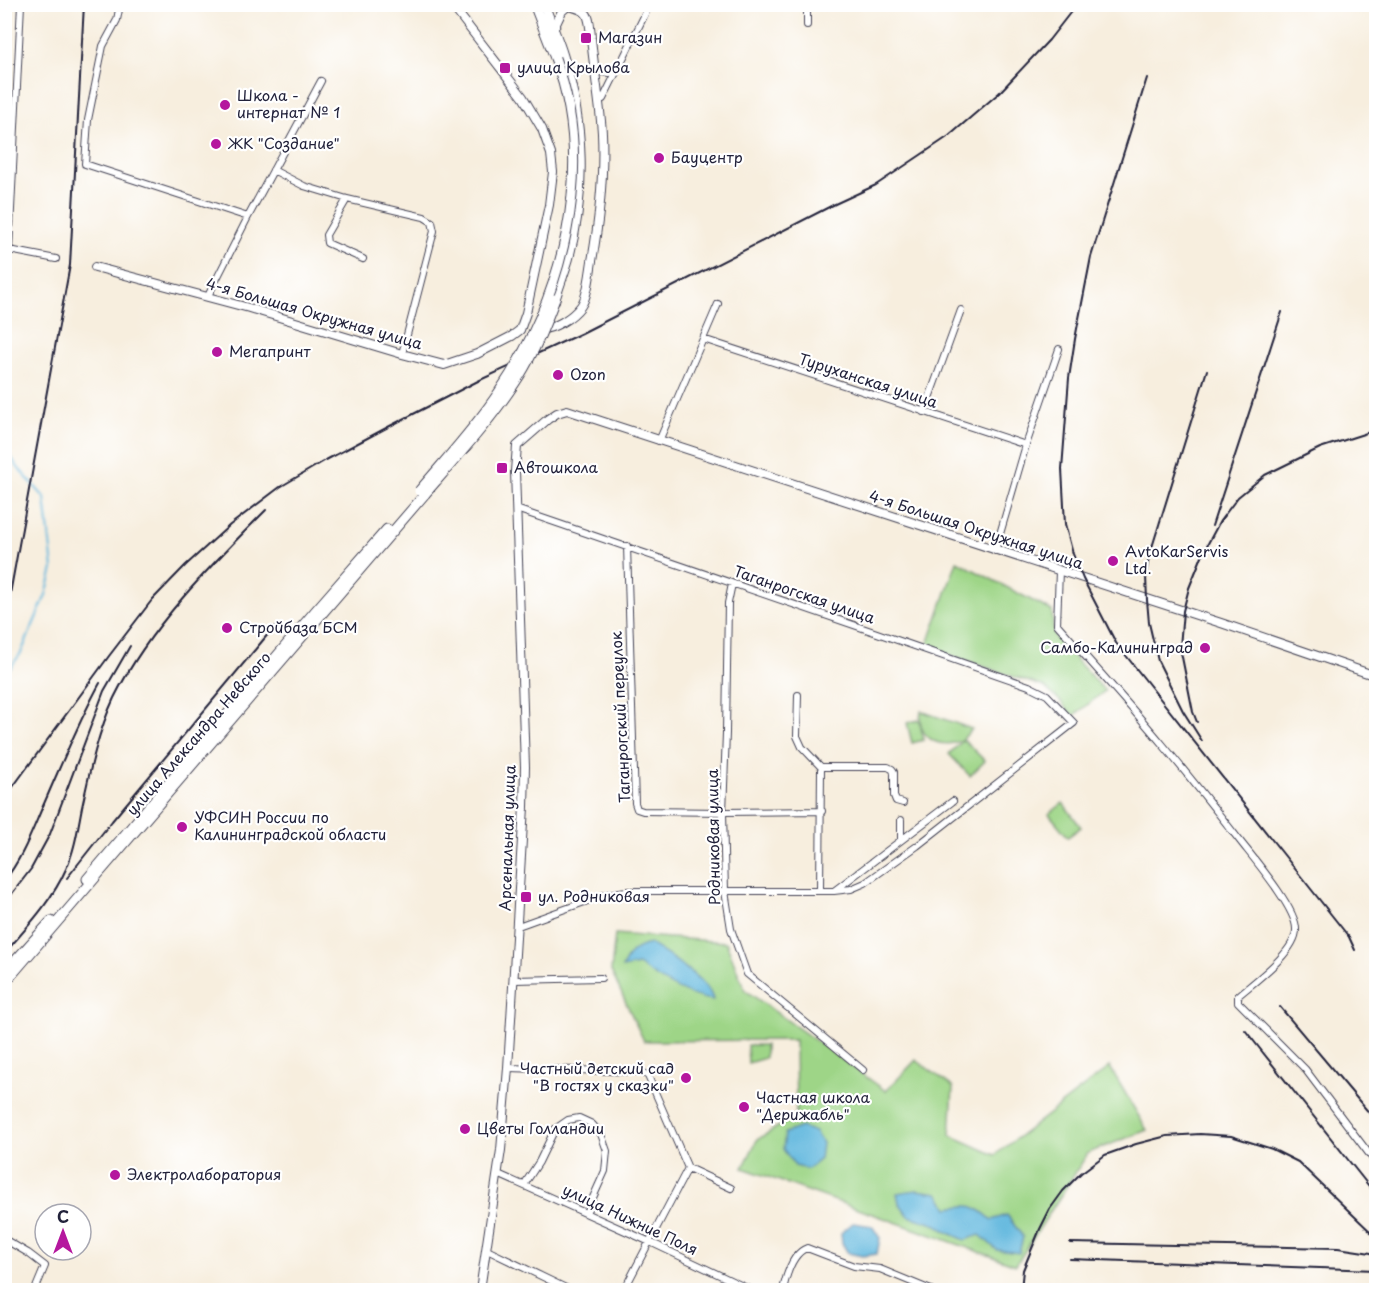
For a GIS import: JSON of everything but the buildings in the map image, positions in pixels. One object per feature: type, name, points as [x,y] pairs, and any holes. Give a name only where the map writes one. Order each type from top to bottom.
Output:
[{"type":"main road","points":[[534,4],[559,57]]},
{"type":"main road","points":[[544,4],[559,57]]},
{"type":"main road","name":"улица Александра Невского","points":[[4,984],[422,493],[487,420],[521,373],[539,338],[562,279],[576,221],[580,190],[581,152],[576,107],[559,57]]},
{"type":"main road","points":[[4,973],[315,610],[422,493]]},
{"type":"street","points":[[21,4],[7,250],[56,259]]},
{"type":"street","points":[[120,4],[117,20],[103,46],[88,120],[85,164],[248,217]]},
{"type":"street","points":[[451,4],[523,97],[542,129],[551,154],[553,172],[549,205],[521,326],[542,326],[561,322],[581,305],[595,246],[602,147],[590,24],[584,10],[565,5],[553,30]]},
{"type":"street","points":[[598,100],[603,99],[650,4]]},
{"type":"street","points":[[807,4],[807,24]]},
{"type":"street","points":[[594,65],[600,72],[610,73],[616,70]]},
{"type":"street","points":[[208,297],[321,81]]},
{"type":"street","points":[[273,170],[304,186],[347,199],[424,217],[432,222],[434,231],[402,354]]},
{"type":"street","points":[[347,199],[326,235],[326,240],[327,243],[363,259]]},
{"type":"street","name":"4-я Большая Окружная улица","points":[[94,267],[208,297],[444,365],[487,349],[512,336],[521,326]]},
{"type":"street","points":[[659,441],[718,304]]},
{"type":"street","points":[[924,412],[961,310]]},
{"type":"street","name":"Туруханская улица","points":[[703,339],[1026,445]]},
{"type":"street","points":[[995,551],[1026,445],[1059,349]]},
{"type":"street","name":"4-я Большая Окружная улица","points":[[567,410],[1377,675]]},
{"type":"street","name":"Арсенальная улица","points":[[480,1290],[498,1174],[508,1068],[524,807],[525,767],[515,471],[517,446],[556,413],[567,410]]},
{"type":"street","name":"Таганрогская улица","points":[[516,509],[1029,686],[1047,694],[1074,723],[891,865],[865,883],[851,889],[834,891]]},
{"type":"street","name":"Таганрогский переулок","points":[[627,546],[637,809],[723,812],[822,811]]},
{"type":"street","points":[[1059,571],[1057,624],[1162,743],[1253,858],[1288,906],[1294,919],[1296,930],[1294,941],[1288,951],[1238,996],[1238,1002],[1305,1069],[1377,1163]]},
{"type":"street","name":"Родниковая улица","points":[[732,584],[728,603],[723,812],[725,891],[731,929],[747,974],[863,1070]]},
{"type":"street","points":[[798,695],[797,736],[802,747],[822,767],[888,767],[892,769],[894,796],[896,801],[903,803]]},
{"type":"street","points":[[820,891],[822,767]]},
{"type":"street","points":[[518,926],[604,895],[626,891],[834,891],[952,801]]},
{"type":"street","points":[[901,820],[901,840]]},
{"type":"street","points":[[514,980],[601,978]]},
{"type":"street","points":[[508,1068],[642,1072],[648,1076],[688,1168],[732,1188]]},
{"type":"street","points":[[524,1185],[555,1129],[568,1120],[579,1118],[592,1124],[601,1134],[607,1150],[605,1171],[586,1213]]},
{"type":"street","points":[[624,1290],[688,1168]]},
{"type":"street","name":"улица Нижние Поля","points":[[498,1174],[751,1290]]},
{"type":"street","points":[[4,1239],[45,1266],[35,1290]]},
{"type":"street","points":[[783,1290],[794,1260],[801,1250],[807,1248],[854,1266],[880,1269],[931,1290]]},
{"type":"street","points":[[487,1250],[570,1290]]},
{"type":"green space","points":[[957,561],[1052,611],[1054,636],[1105,691],[1073,716],[1044,687],[927,647]]},
{"type":"green space","points":[[921,711],[972,729],[963,739],[985,761],[970,776],[949,754],[963,740],[946,744],[932,740],[922,729]]},
{"type":"green space","points":[[919,720],[924,740],[912,743],[907,723]]},
{"type":"green space","points":[[1063,803],[1081,827],[1068,837],[1049,814]]},
{"type":"green space","points":[[615,934],[726,942],[745,990],[886,1091],[916,1060],[953,1087],[950,1135],[995,1155],[1110,1067],[1147,1130],[1088,1153],[1016,1265],[743,1168],[757,1140],[796,1115],[795,1040],[644,1041],[611,971]]},
{"type":"green space","points":[[747,1045],[765,1045],[765,1058],[748,1063]]},
{"type":"water","points":[[650,944],[696,977],[713,1000],[683,992],[638,965],[622,968],[632,952]]},
{"type":"water","points":[[801,1127],[815,1132],[822,1143],[820,1159],[808,1169],[795,1166],[783,1149],[785,1133]]},
{"type":"water","points":[[917,1190],[938,1193],[948,1208],[972,1206],[992,1220],[1007,1215],[1023,1237],[1019,1253],[997,1250],[980,1235],[965,1240],[937,1225],[909,1216],[899,1203],[897,1193]]},
{"type":"water","points":[[853,1223],[872,1226],[880,1238],[877,1254],[862,1256],[848,1253],[842,1243],[841,1233]]},
{"type":"waterway","points":[[4,671],[10,668],[21,653],[46,595],[53,569],[45,498],[19,469],[6,450]]},
{"type":"railway","points":[[4,627],[70,265],[84,4]]},
{"type":"railway","points":[[4,799],[152,600],[230,525],[280,487],[326,460],[478,381],[582,333],[876,185],[949,136],[999,93],[1049,40],[1077,4]]},
{"type":"railway","points":[[1147,78],[1091,257],[1075,339],[1069,378],[1062,469],[1065,524],[1083,579],[1116,643],[1349,937],[1355,950]]},
{"type":"railway","points":[[1212,526],[1282,312]]},
{"type":"railway","points":[[1202,741],[1183,711],[1158,661],[1149,623],[1146,576],[1149,557],[1207,370]]},
{"type":"railway","points":[[1197,722],[1180,647],[1183,611],[1189,588],[1204,551],[1220,521],[1238,497],[1265,475],[1320,448],[1376,430]]},
{"type":"railway","points":[[4,954],[46,903],[66,869],[74,846],[99,738],[108,711],[128,672],[182,598],[266,510]]},
{"type":"railway","points":[[67,878],[274,627]]},
{"type":"railway","points":[[4,904],[31,869],[50,834],[104,691],[130,646]]},
{"type":"railway","points":[[4,881],[26,845],[77,729],[100,683]]},
{"type":"railway","points":[[1280,1007],[1376,1121]]},
{"type":"railway","points":[[1245,1030],[1376,1195]]},
{"type":"railway","points":[[1021,1290],[1023,1270],[1040,1229],[1050,1209],[1063,1191],[1081,1173],[1105,1155],[1167,1136],[1200,1134],[1231,1136],[1272,1149],[1298,1162],[1376,1237]]},
{"type":"railway","points":[[1070,1243],[1338,1248],[1371,1253],[1376,1256]]},
{"type":"railway","points":[[1070,1259],[1376,1270]]},
{"type":"place","name":"Магазин","points":[[586,38]]},
{"type":"place","name":"улица Крылова","points":[[505,68]]},
{"type":"place","name":"Школа - интернат № 1","points":[[225,105]]},
{"type":"place","name":"ЖК \"Создание\"","points":[[216,144]]},
{"type":"place","name":"Бауцентр","points":[[659,158]]},
{"type":"place","name":"Мегапринт","points":[[217,352]]},
{"type":"place","name":"Ozon","points":[[558,375]]},
{"type":"place","name":"Автошкола","points":[[502,468]]},
{"type":"place","name":"AvtoKarServis Ltd.","points":[[1113,561]]},
{"type":"place","name":"Стройбаза БСМ","points":[[227,628]]},
{"type":"place","name":"Самбо-Калининград","points":[[1205,648]]},
{"type":"place","name":"УФСИН России по Калининградской области","points":[[182,827]]},
{"type":"place","name":"ул. Родниковая","points":[[526,897]]},
{"type":"place","name":"Частный детский сад \"В гостях у сказки\"","points":[[686,1078]]},
{"type":"place","name":"Частная школа \"Дерижабль\"","points":[[744,1107]]},
{"type":"place","name":"Цветы Голландии","points":[[465,1129]]},
{"type":"place","name":"Электролаборатория","points":[[115,1175]]}]
